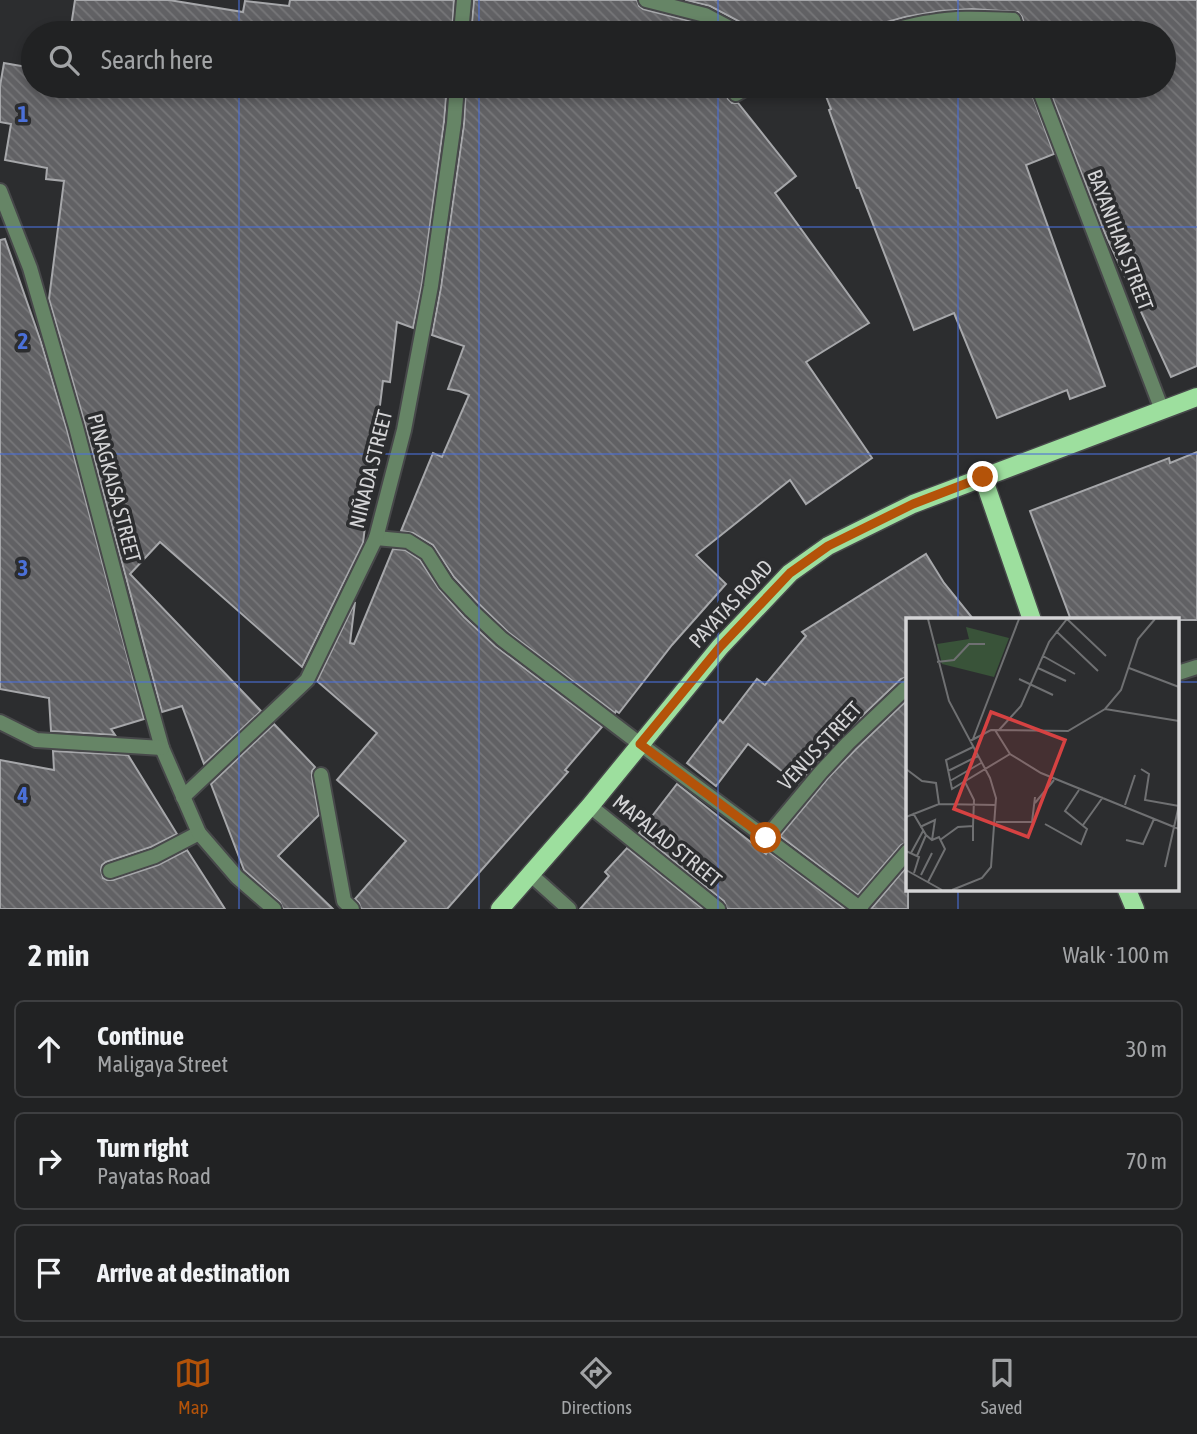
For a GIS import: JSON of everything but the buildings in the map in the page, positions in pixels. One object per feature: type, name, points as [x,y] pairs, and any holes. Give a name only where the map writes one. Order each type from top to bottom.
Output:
[{"type":"main road","name":"PAYATAS ROAD","points":[[500,909],[590,806],[720,647],[790,573],[828,546],[913,504],[1197,397]]},
{"type":"main road","points":[[983,477],[1031,618]]},
{"type":"main road","points":[[1128,892],[1135,909]]},
{"type":"street","points":[[462,21],[464,0]]},
{"type":"street","points":[[646,0],[705,15],[716,21]]},
{"type":"street","points":[[937,21],[977,18],[990,21]]},
{"type":"street","name":"NIÑADA STREET","points":[[183,797],[307,680],[376,538],[404,430],[431,286],[456,98]]},
{"type":"street","name":"BAYANIHAN STREET","points":[[1043,98],[1162,410]]},
{"type":"street","name":"PINAGKAISA STREET","points":[[0,191],[30,268],[162,748],[199,833],[237,877],[274,909]]},
{"type":"street","points":[[376,538],[408,541],[427,553],[446,583],[502,639],[860,908],[906,852]]},
{"type":"street","points":[[1180,672],[1197,667]]},
{"type":"street","name":"VENUS STREET","points":[[766,838],[848,743],[906,688]]},
{"type":"street","points":[[0,722],[36,740],[162,748]]},
{"type":"street","points":[[321,775],[344,901],[352,909]]},
{"type":"street","name":"MAPALAD STREET","points":[[590,806],[718,909]]},
{"type":"street","points":[[110,870],[155,856],[199,833]]},
{"type":"street","points":[[530,874],[569,909]]},
{"type":"route","points":[[766,838],[640,744],[720,647],[790,573],[828,546],[913,504],[983,477]]}]
